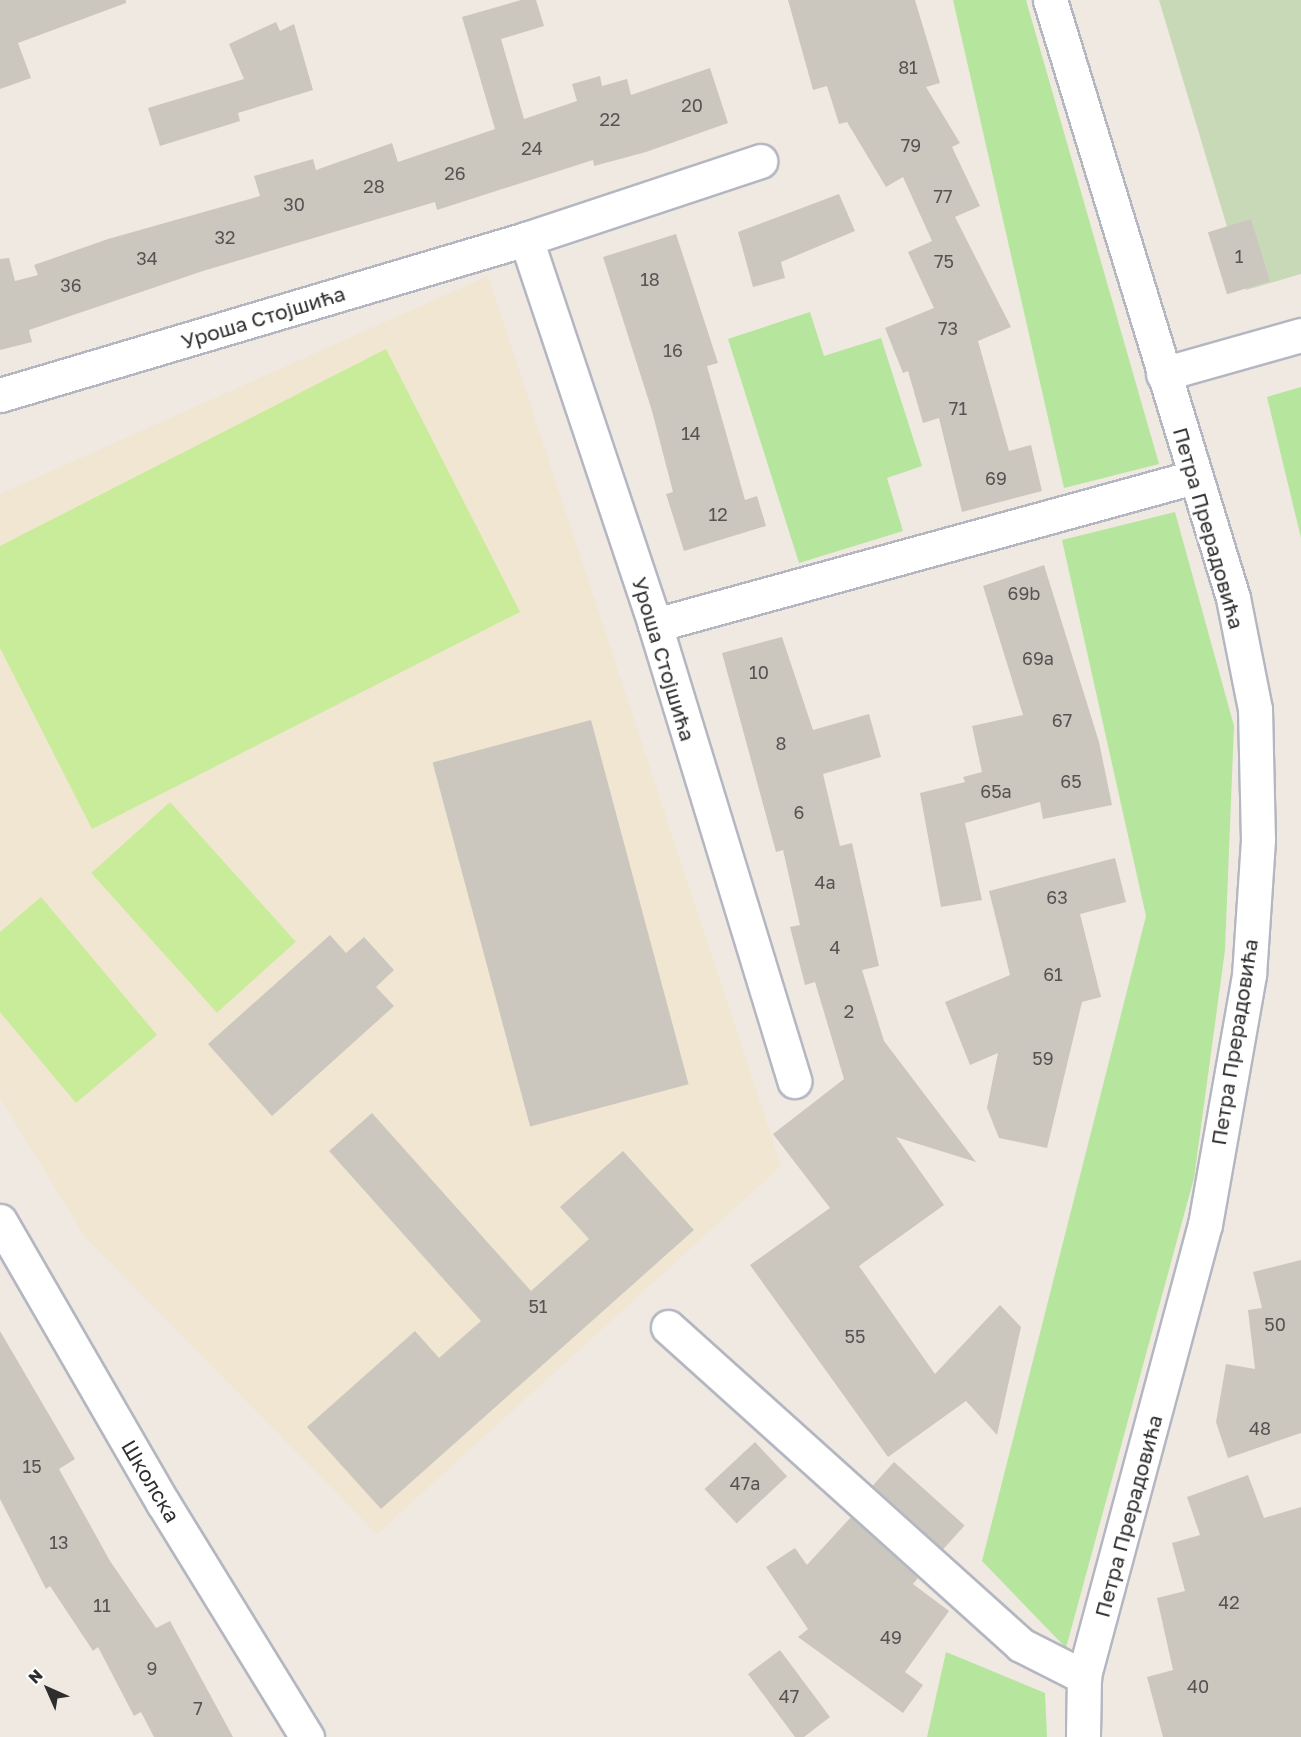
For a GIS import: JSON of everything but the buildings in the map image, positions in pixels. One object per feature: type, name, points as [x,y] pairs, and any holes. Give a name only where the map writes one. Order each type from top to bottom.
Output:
[{"type":"street","name":"Петра Прерадовића","points":[[1050,0],[1194,477],[1233,598],[1255,710],[1258,840],[1249,975],[1204,1224],[1084,1677],[1083,1737]]},
{"type":"street","name":"Уроша Стојшића","points":[[0,395],[526,239],[760,161]]},
{"type":"street","name":"Уроша Стојшића","points":[[526,239],[655,625],[794,1081]]},
{"type":"street","points":[[1163,374],[1301,335]]},
{"type":"street","points":[[655,625],[1194,477]]},
{"type":"street","name":"Школска","points":[[0,1221],[163,1503],[307,1737]]},
{"type":"street","points":[[668,1327],[1021,1645],[1084,1677]]},
{"type":"shaded area","points":[[488,276],[781,1166],[377,1534],[86,1238],[0,1098],[0,494]]},
{"type":"green space","points":[[953,0],[1026,0],[1159,464],[1064,488]]},
{"type":"green space","points":[[1159,0],[1301,0],[1301,274],[1246,290]]},
{"type":"green space","points":[[810,312],[824,356],[881,338],[922,466],[887,478],[903,531],[799,563],[728,339]]},
{"type":"green space","points":[[386,349],[520,612],[92,829],[0,648],[0,546]]},
{"type":"green space","points":[[1301,387],[1301,538],[1267,397]]},
{"type":"green space","points":[[1175,512],[1234,726],[1225,950],[1194,1178],[1066,1648],[982,1561],[1146,916],[1062,540]]},
{"type":"green space","points":[[170,802],[296,942],[217,1013],[91,873]]},
{"type":"green space","points":[[41,897],[157,1035],[76,1103],[0,1012],[0,932]]},
{"type":"green space","points":[[946,1652],[1045,1693],[1047,1737],[927,1737]]}]
